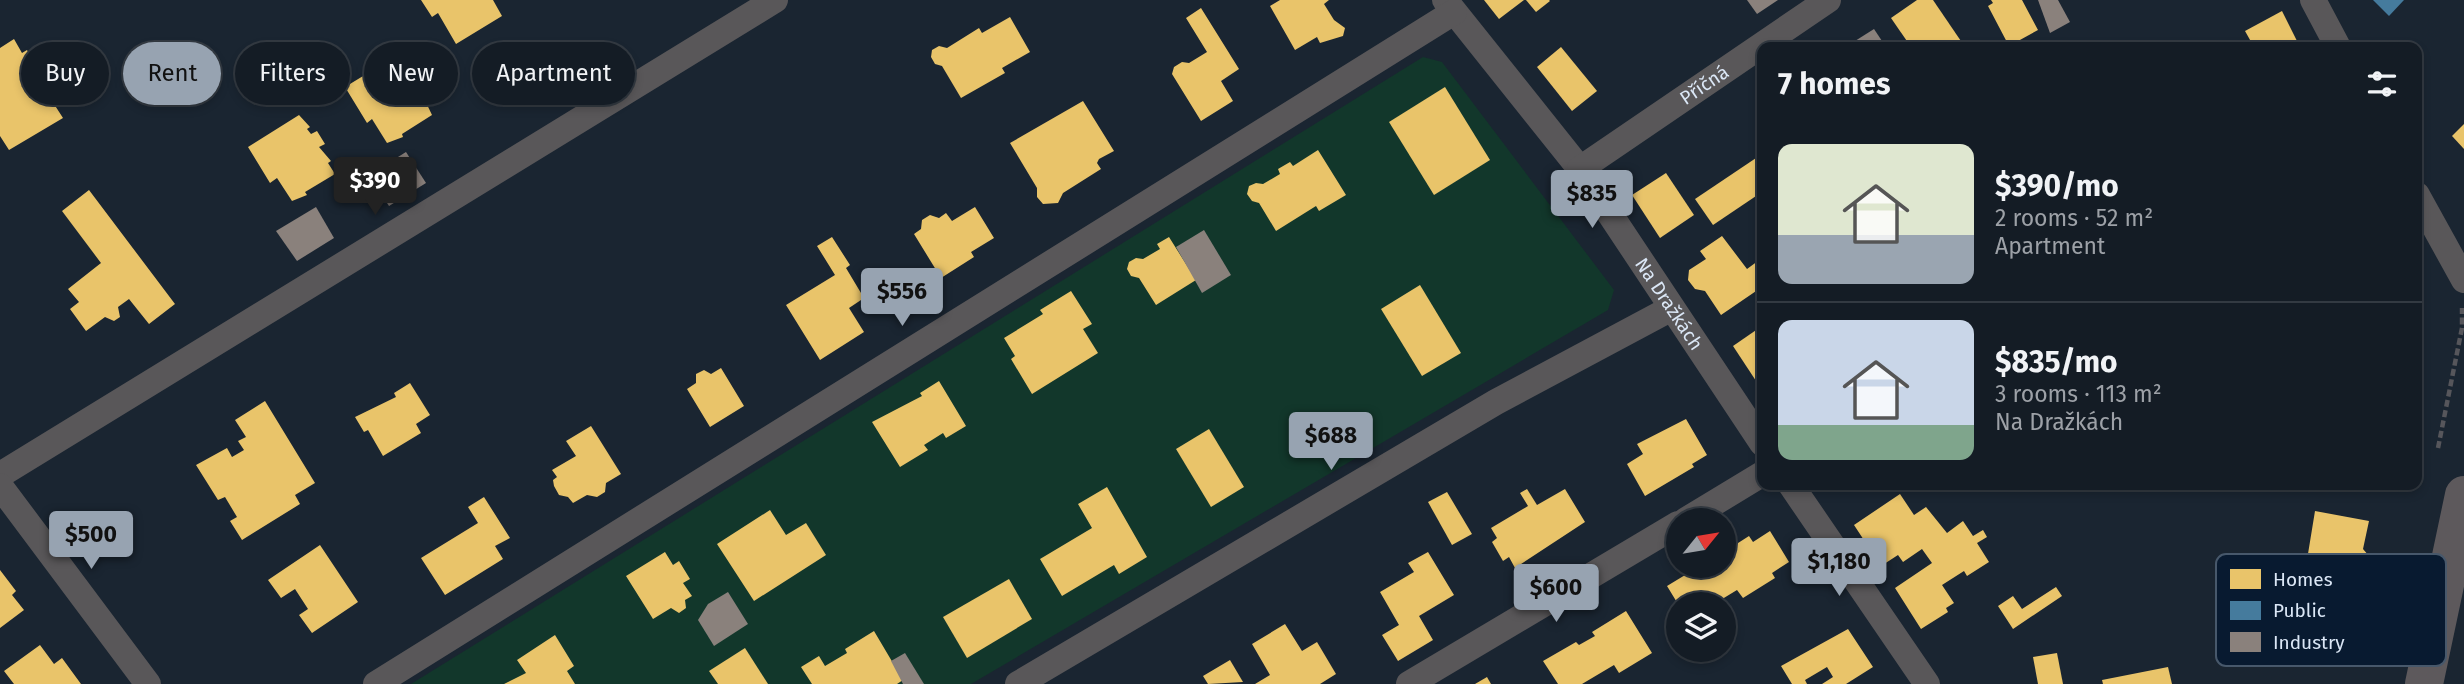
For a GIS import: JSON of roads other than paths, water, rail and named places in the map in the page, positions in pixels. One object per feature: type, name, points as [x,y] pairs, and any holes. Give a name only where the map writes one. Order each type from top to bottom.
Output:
[{"type":"street","points":[[0,474],[775,0]]},
{"type":"street","name":"Příčná","points":[[1766,42],[1828,0]]},
{"type":"street","points":[[2313,0],[2335,42]]},
{"type":"street","points":[[376,684],[1450,6]]},
{"type":"street","name":"Na Dražkách","points":[[1450,6],[1580,169],[1670,309],[1757,436]]},
{"type":"street","name":"Příčná","points":[[1580,169],[1757,48]]},
{"type":"street","points":[[2422,204],[2463,279]]},
{"type":"street","points":[[1018,684],[1496,402],[1670,309]]},
{"type":"street","points":[[1706,508],[1757,477]]},
{"type":"street","points":[[0,486],[148,684]]},
{"type":"street","points":[[1794,490],[1927,684]]},
{"type":"street","points":[[2446,580],[2464,495]]},
{"type":"street","points":[[1409,684],[1666,531]]},
{"type":"street","points":[[2424,684],[2428,666]]}]
